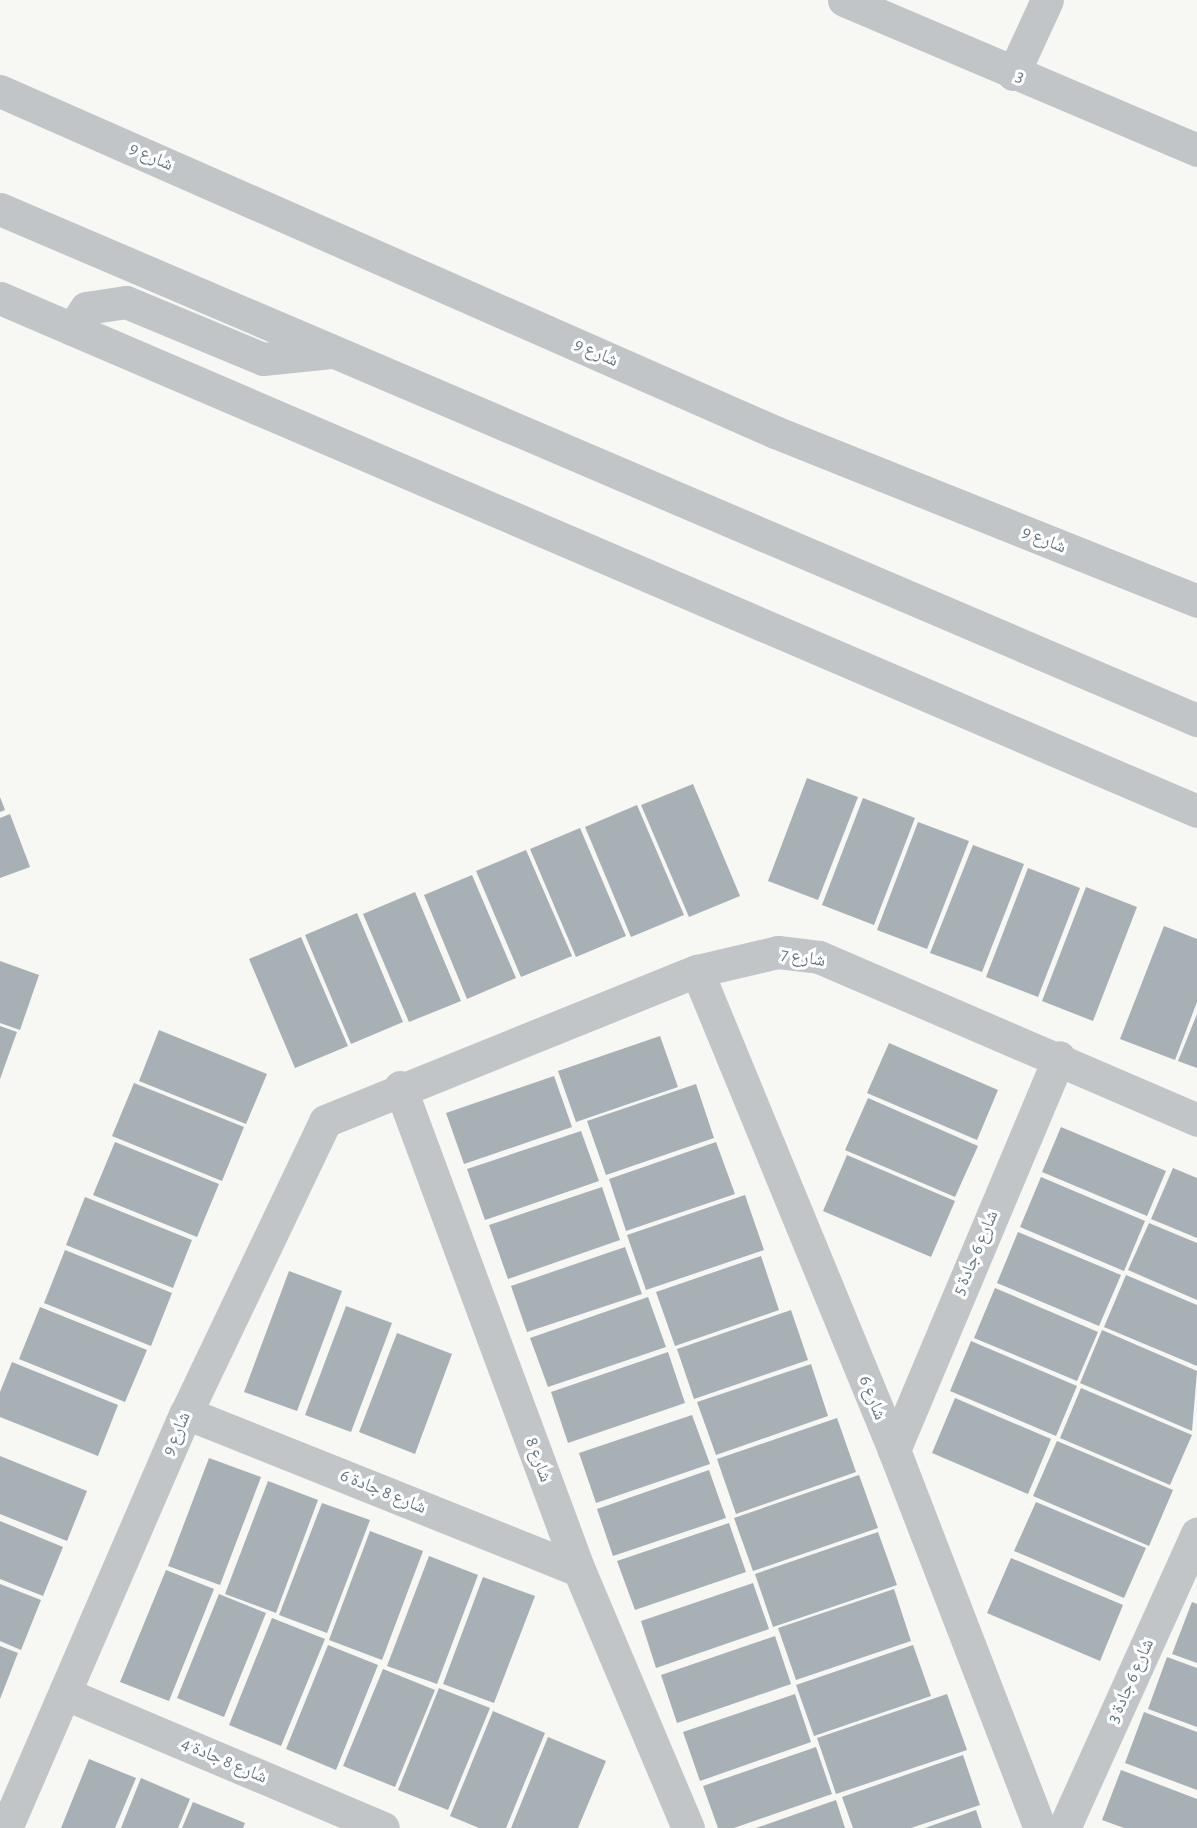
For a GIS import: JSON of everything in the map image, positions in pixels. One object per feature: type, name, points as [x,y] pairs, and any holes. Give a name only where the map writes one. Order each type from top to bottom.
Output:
[{"type":"street","name":"3","points":[[844,0],[1013,74],[1197,150]]},
{"type":"street","points":[[1013,74],[1047,0]]},
{"type":"street","name":"شارع 9","points":[[0,91],[775,432],[1197,602]]},
{"type":"street","points":[[0,209],[1197,720]]},
{"type":"street","points":[[0,298],[1197,811]]},
{"type":"street","points":[[72,329],[86,308],[126,302],[263,359],[333,351]]},
{"type":"street","name":"شارع 7","points":[[400,1087],[697,971],[778,952],[819,957],[1059,1057],[1197,1120]]},
{"type":"street","name":"شارع 6","points":[[697,971],[894,1450],[1040,1828]]},
{"type":"street","name":"شارع 6 جادة 5","points":[[894,1450],[1059,1057]]},
{"type":"street","name":"شارع 9","points":[[6,1828],[186,1413],[325,1121],[400,1087]]},
{"type":"street","name":"شارع 8","points":[[400,1087],[579,1570],[688,1828]]},
{"type":"street","name":"شارع 8 جادة 6","points":[[186,1413],[579,1570]]},
{"type":"street","name":"شارع 6 جادة 3","points":[[1064,1828],[1197,1534]]},
{"type":"street","name":"شارع 8 جادة 4","points":[[66,1694],[383,1828]]},
{"type":"building","points":[[807,778],[858,797],[818,900],[768,881]]},
{"type":"building","points":[[693,784],[740,896],[689,917],[641,805]]},
{"type":"building","points":[[0,797],[5,810],[0,812]]},
{"type":"building","points":[[863,798],[915,818],[874,925],[822,905]]},
{"type":"building","points":[[637,805],[684,915],[631,937],[585,827]]},
{"type":"building","points":[[10,814],[30,867],[0,878],[0,818]]},
{"type":"building","points":[[918,822],[969,841],[927,949],[877,930]]},
{"type":"building","points":[[580,828],[626,936],[576,957],[530,849]]},
{"type":"building","points":[[973,845],[1024,864],[982,972],[930,953]]},
{"type":"building","points":[[526,850],[572,956],[521,977],[476,871]]},
{"type":"building","points":[[1028,868],[1080,888],[1038,997],[986,977]]},
{"type":"building","points":[[472,875],[516,978],[467,999],[424,895]]},
{"type":"building","points":[[1086,887],[1137,907],[1093,1021],[1042,1001]]},
{"type":"building","points":[[415,892],[461,1001],[409,1022],[363,914]]},
{"type":"building","points":[[357,913],[403,1022],[351,1044],[305,935]]},
{"type":"building","points":[[1164,926],[1197,939],[1197,1002],[1175,1060],[1120,1039]]},
{"type":"building","points":[[301,937],[348,1046],[295,1068],[249,959]]},
{"type":"building","points":[[0,961],[39,975],[20,1030],[0,1023]]},
{"type":"building","points":[[1197,1014],[1197,1068],[1178,1061]]},
{"type":"building","points":[[0,1026],[17,1032],[0,1079]]},
{"type":"building","points":[[159,1030],[267,1074],[246,1124],[139,1081]]},
{"type":"building","points":[[660,1036],[678,1087],[576,1122],[558,1071]]},
{"type":"building","points":[[889,1043],[998,1090],[977,1140],[867,1093]]},
{"type":"building","points":[[554,1076],[572,1127],[464,1164],[446,1113]]},
{"type":"building","points":[[134,1083],[244,1127],[222,1181],[112,1136]]},
{"type":"building","points":[[696,1084],[714,1138],[606,1175],[587,1121]]},
{"type":"building","points":[[868,1098],[978,1146],[955,1197],[845,1150]]},
{"type":"building","points":[[1061,1127],[1166,1171],[1147,1216],[1042,1172]]},
{"type":"building","points":[[581,1131],[599,1181],[485,1220],[467,1169]]},
{"type":"building","points":[[115,1142],[219,1184],[197,1237],[93,1195]]},
{"type":"building","points":[[716,1142],[735,1194],[626,1231],[609,1179]]},
{"type":"building","points":[[847,1155],[955,1201],[931,1257],[823,1211]]},
{"type":"building","points":[[1173,1168],[1197,1178],[1197,1238],[1151,1219]]},
{"type":"building","points":[[1041,1177],[1145,1221],[1124,1271],[1020,1227]]},
{"type":"building","points":[[602,1187],[620,1240],[508,1279],[489,1225]]},
{"type":"building","points":[[745,1195],[764,1250],[646,1290],[627,1235]]},
{"type":"building","points":[[85,1197],[192,1240],[173,1288],[66,1245]]},
{"type":"building","points":[[1149,1223],[1197,1243],[1197,1300],[1128,1270]]},
{"type":"building","points":[[1018,1232],[1121,1275],[1099,1326],[997,1283]]},
{"type":"building","points":[[625,1247],[642,1294],[527,1332],[511,1286]]},
{"type":"building","points":[[65,1250],[172,1293],[151,1346],[44,1303]]},
{"type":"building","points":[[761,1256],[779,1310],[675,1346],[656,1292]]},
{"type":"building","points":[[289,1271],[342,1291],[297,1411],[244,1392]]},
{"type":"building","points":[[1126,1275],[1197,1305],[1197,1366],[1104,1327]]},
{"type":"building","points":[[995,1288],[1098,1332],[1077,1381],[974,1338]]},
{"type":"building","points":[[648,1297],[666,1347],[548,1387],[530,1338]]},
{"type":"building","points":[[346,1306],[392,1323],[351,1432],[305,1415]]},
{"type":"building","points":[[40,1307],[147,1350],[125,1402],[19,1359]]},
{"type":"building","points":[[791,1310],[808,1360],[694,1399],[677,1349]]},
{"type":"building","points":[[1102,1330],[1197,1371],[1192,1431],[1080,1383]]},
{"type":"building","points":[[397,1333],[452,1354],[415,1454],[359,1432]]},
{"type":"building","points":[[971,1341],[1077,1386],[1056,1436],[950,1391]]},
{"type":"building","points":[[668,1352],[685,1403],[568,1443],[551,1392]]},
{"type":"building","points":[[12,1362],[118,1405],[98,1456],[0,1417],[0,1392]]},
{"type":"building","points":[[811,1364],[828,1416],[716,1455],[697,1402]]},
{"type":"building","points":[[1081,1388],[1192,1435],[1170,1485],[1060,1438]]},
{"type":"building","points":[[955,1398],[1051,1439],[1028,1494],[932,1453]]},
{"type":"building","points":[[692,1415],[710,1464],[596,1503],[579,1453]]},
{"type":"building","points":[[837,1418],[856,1472],[736,1514],[717,1459]]},
{"type":"building","points":[[1057,1441],[1173,1490],[1149,1546],[1033,1496]]},
{"type":"building","points":[[0,1456],[87,1491],[67,1541],[0,1514]]},
{"type":"building","points":[[209,1458],[261,1477],[220,1585],[168,1566]]},
{"type":"building","points":[[709,1470],[726,1518],[613,1556],[597,1509]]},
{"type":"building","points":[[859,1475],[878,1528],[753,1571],[734,1518]]},
{"type":"building","points":[[268,1481],[318,1500],[276,1613],[225,1594]]},
{"type":"building","points":[[1036,1502],[1146,1548],[1124,1598],[1014,1551]]},
{"type":"building","points":[[322,1503],[370,1520],[327,1633],[279,1615]]},
{"type":"building","points":[[0,1521],[63,1547],[43,1596],[0,1579]]},
{"type":"building","points":[[729,1523],[746,1572],[635,1610],[617,1561]]},
{"type":"building","points":[[370,1531],[423,1551],[382,1660],[329,1640]]},
{"type":"building","points":[[878,1532],[897,1585],[773,1627],[755,1574]]},
{"type":"building","points":[[429,1556],[478,1575],[437,1684],[387,1666]]},
{"type":"building","points":[[1011,1558],[1123,1605],[1100,1661],[987,1613]]},
{"type":"building","points":[[166,1570],[214,1589],[169,1701],[120,1682]]},
{"type":"building","points":[[483,1577],[535,1596],[494,1703],[443,1684]]},
{"type":"building","points":[[753,1583],[769,1629],[656,1668],[641,1621]]},
{"type":"building","points":[[0,1584],[41,1600],[21,1650],[0,1641]]},
{"type":"building","points":[[894,1589],[911,1641],[796,1680],[778,1628]]},
{"type":"building","points":[[219,1594],[266,1613],[224,1717],[177,1698]]},
{"type":"building","points":[[1192,1602],[1197,1604],[1197,1663],[1172,1654]]},
{"type":"building","points":[[272,1618],[325,1639],[281,1746],[229,1725]]},
{"type":"building","points":[[775,1636],[791,1684],[677,1723],[661,1675]]},
{"type":"building","points":[[328,1645],[378,1665],[336,1770],[286,1749]]},
{"type":"building","points":[[913,1645],[931,1696],[814,1736],[796,1685]]},
{"type":"building","points":[[0,1646],[18,1653],[0,1699]]},
{"type":"building","points":[[1167,1657],[1197,1668],[1197,1727],[1148,1709]]},
{"type":"building","points":[[383,1669],[435,1690],[395,1787],[343,1766]]},
{"type":"building","points":[[439,1688],[490,1708],[448,1810],[398,1790]]},
{"type":"building","points":[[795,1694],[811,1742],[700,1781],[683,1732]]},
{"type":"building","points":[[947,1694],[967,1750],[836,1794],[817,1738]]},
{"type":"building","points":[[493,1711],[545,1733],[506,1828],[479,1828],[450,1816]]},
{"type":"building","points":[[1144,1712],[1197,1732],[1197,1790],[1125,1763]]},
{"type":"building","points":[[548,1737],[606,1761],[578,1828],[511,1828]]},
{"type":"building","points":[[816,1747],[832,1794],[734,1828],[718,1828],[703,1786]]},
{"type":"building","points":[[963,1755],[980,1805],[911,1828],[853,1828],[842,1797]]},
{"type":"building","points":[[89,1759],[136,1778],[115,1828],[61,1828]]},
{"type":"building","points":[[1121,1770],[1197,1799],[1197,1828],[1124,1828],[1102,1820]]},
{"type":"building","points":[[141,1778],[190,1799],[178,1828],[121,1828]]},
{"type":"building","points":[[836,1800],[845,1828],[756,1828]]},
{"type":"building","points":[[193,1802],[245,1823],[243,1828],[182,1828]]},
{"type":"building","points":[[976,1810],[982,1828],[925,1828]]}]
